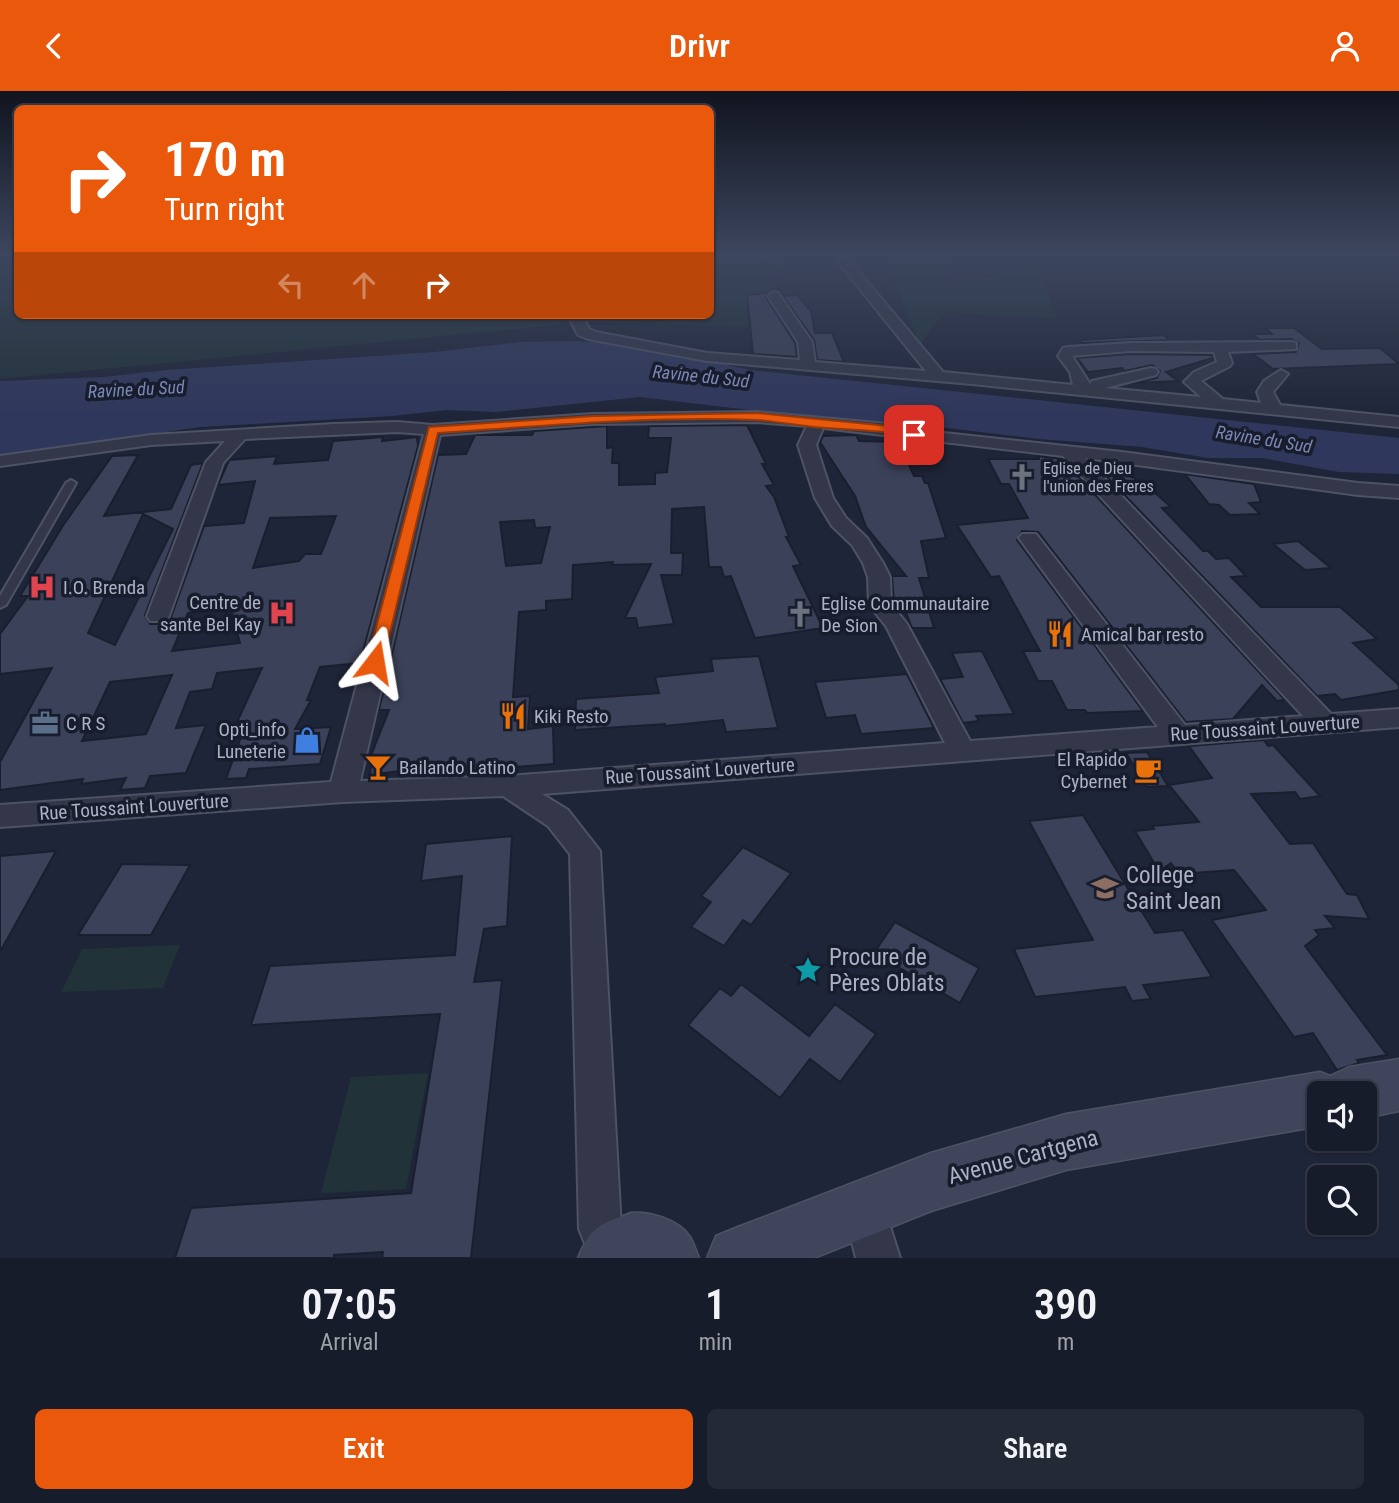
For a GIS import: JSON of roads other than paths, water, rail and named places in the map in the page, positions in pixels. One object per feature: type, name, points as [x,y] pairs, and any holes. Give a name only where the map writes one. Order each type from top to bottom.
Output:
[{"type":"street","points":[[782,308],[805,342],[808,367]]},
{"type":"street","points":[[882,308],[939,377]]},
{"type":"street","points":[[577,319],[583,332],[607,339],[707,357],[1077,388],[1399,422]]},
{"type":"street","points":[[1077,388],[1077,372],[1065,356],[1068,351],[1130,347],[1291,347]]},
{"type":"street","points":[[1219,348],[1225,363],[1219,368],[1201,373],[1192,382],[1220,405]]},
{"type":"street","points":[[1077,388],[1151,372]]},
{"type":"street","points":[[1265,409],[1262,408],[1272,405],[1265,392],[1269,384],[1281,374]]},
{"type":"street","points":[[0,461],[151,440],[372,428],[433,430],[647,418],[757,417],[899,430],[914,435],[1069,451],[1399,492]]},
{"type":"street","points":[[816,424],[807,445],[824,498],[839,522],[860,542],[873,563],[879,577],[880,605],[897,624],[962,751]]},
{"type":"street","points":[[343,792],[433,430]]},
{"type":"street","points":[[158,616],[215,463],[238,437]]},
{"type":"street","points":[[1069,451],[1324,723]]},
{"type":"street","points":[[1029,538],[1178,735]]},
{"type":"street","name":"Rue Toussaint Louverture","points":[[0,816],[343,792],[508,786],[1399,718]]},
{"type":"street","points":[[508,786],[558,818],[585,851],[600,1229],[629,1257]]},
{"type":"street","points":[[1377,1089],[1399,1085]]},
{"type":"street","name":"Avenue Cartgena","points":[[738,1258],[872,1234],[931,1182],[1066,1142],[1307,1101]]},
{"type":"lane","points":[[0,605],[71,483]]},
{"type":"water","name":"Ravine du Sud","points":[[576,341],[642,348],[750,370],[1399,438],[1399,474],[1339,472],[1262,458],[1208,458],[1142,447],[1039,439],[930,426],[826,419],[640,397],[496,412],[447,410],[392,416],[200,427],[0,456],[0,381],[104,377],[167,370],[434,352],[521,342]]},
{"type":"place","name":"Eglise de Dieu l'union des Freres","points":[[1022,477]]},
{"type":"place","name":"I.O. Brenda","points":[[42,587]]},
{"type":"place","name":"Centre de sante Bel Kay","points":[[282,613]]},
{"type":"place","name":"Eglise Communautaire De Sion","points":[[800,614]]},
{"type":"place","name":"Amical bar resto","points":[[1060,634]]},
{"type":"place","name":"Kiki Resto","points":[[513,716]]},
{"type":"place","name":"C R S","points":[[45,723]]},
{"type":"place","name":"Opti_info Luneterie","points":[[307,740]]},
{"type":"place","name":"Bailando Latino","points":[[378,767]]},
{"type":"place","name":"El Rapido Cybernet","points":[[1148,770]]},
{"type":"place","name":"College Saint Jean","points":[[1105,888]]},
{"type":"place","name":"Procure de Pères Oblats","points":[[808,970]]}]
